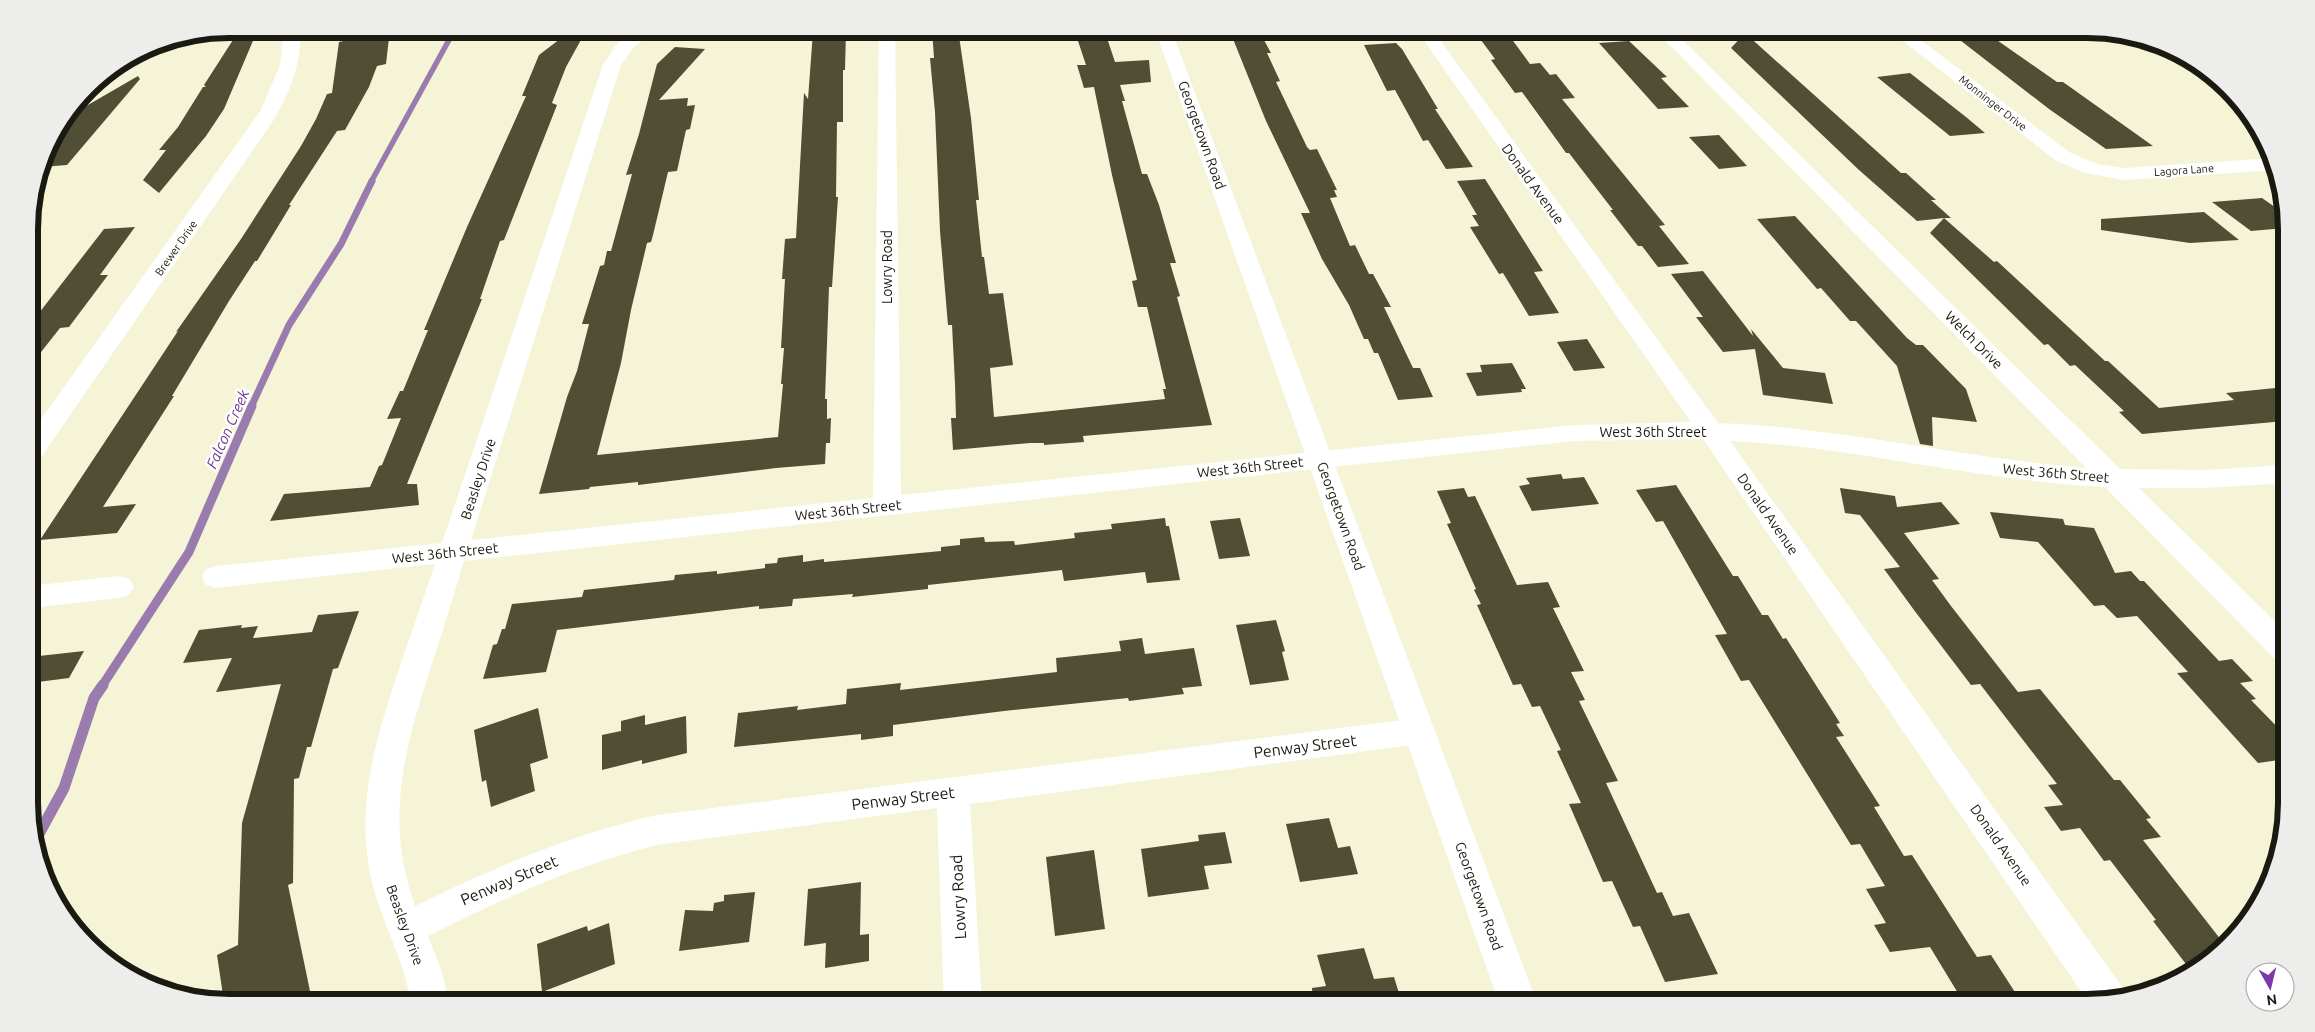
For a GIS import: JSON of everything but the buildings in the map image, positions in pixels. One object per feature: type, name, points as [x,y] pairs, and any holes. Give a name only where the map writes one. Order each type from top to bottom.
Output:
[{"type":"street","name":"Brewer Drive","points":[[38,443],[264,122],[281,90],[289,66],[291,38]]},
{"type":"street","name":"Beasley Drive","points":[[428,994],[422,968],[411,939],[405,929],[385,866],[381,829],[384,775],[394,733],[612,65],[619,52],[636,38]]},
{"type":"street","name":"Lowry Road","points":[[887,38],[887,506]]},
{"type":"street","name":"Georgetown Road","points":[[1166,38],[1515,994]]},
{"type":"street","name":"Donald Avenue","points":[[1430,38],[1710,431],[2105,994]]},
{"type":"street","name":"Welch Drive","points":[[1671,38],[2278,643]]},
{"type":"street","name":"Monninger Drive","points":[[1908,38],[2062,156],[2094,170]]},
{"type":"street","name":"Lagora Lane","points":[[2094,170],[2124,174],[2266,165]]},
{"type":"street","name":"West 36th Street","points":[[216,577],[1567,434],[1710,431],[1806,439],[1997,468],[2112,478],[2196,480],[2278,474]]},
{"type":"street","points":[[38,596],[119,587]]},
{"type":"street","name":"Penway Street","points":[[405,929],[477,893],[561,858],[594,846],[656,830],[1419,731]]},
{"type":"street","name":"Lowry Road","points":[[953,792],[963,994]]},
{"type":"waterway","name":"Falcon Creek","points":[[371,182],[450,38]]},
{"type":"waterway","name":"Falcon Creek","points":[[251,407],[289,325],[341,244],[372,181]]},
{"type":"waterway","name":"Falcon Creek","points":[[102,686],[189,552],[252,406]]},
{"type":"waterway","name":"Falcon Creek","points":[[40,832],[64,788],[94,698],[103,685]]}]
